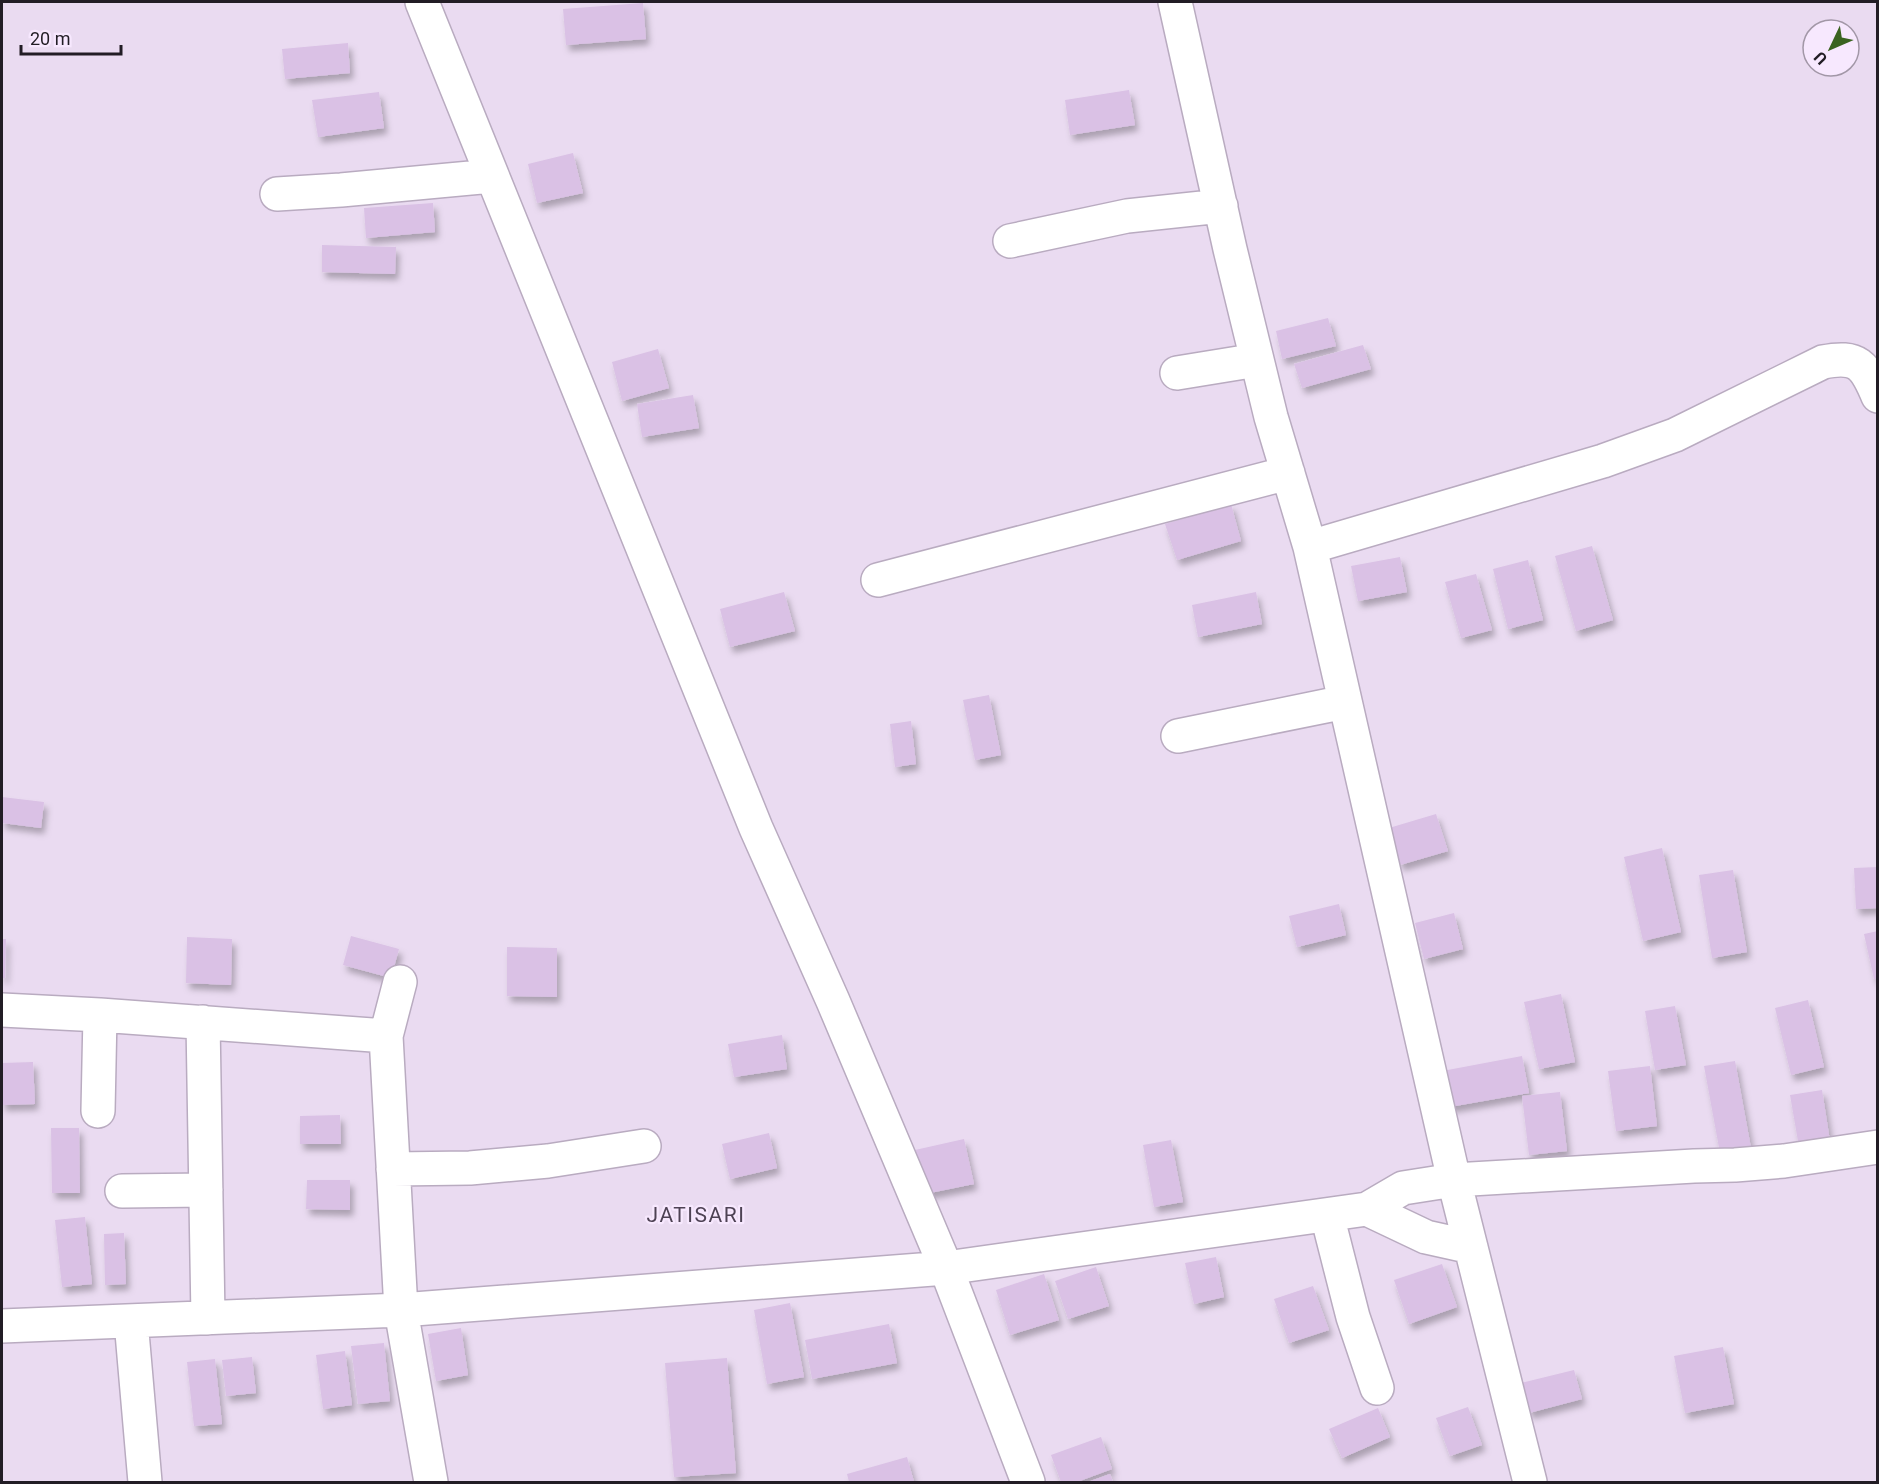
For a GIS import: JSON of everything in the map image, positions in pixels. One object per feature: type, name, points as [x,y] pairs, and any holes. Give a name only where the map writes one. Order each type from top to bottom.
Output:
[{"type":"street","points":[[422,2],[756,828],[833,1001],[946,1268],[1028,1482]]},
{"type":"street","points":[[1175,2],[1257,360],[1310,547],[1463,1216],[1530,1482]]},
{"type":"street","points":[[277,194],[492,176]]},
{"type":"street","points":[[1010,241],[1127,216],[1221,206]]},
{"type":"street","points":[[1310,547],[1603,461],[1665,439],[1823,362],[1848,359],[1857,362],[1865,368],[1878,396]]},
{"type":"street","points":[[1177,373],[1257,360]]},
{"type":"street","points":[[878,580],[1288,473]]},
{"type":"street","points":[[1178,736],[1345,702]]},
{"type":"street","points":[[399,982],[386,1036],[401,1310],[431,1482]]},
{"type":"street","points":[[2,1010],[100,1014],[386,1036]]},
{"type":"street","points":[[99,1111],[100,1014]]},
{"type":"street","points":[[203,1022],[208,1318]]},
{"type":"street","points":[[393,1169],[470,1168],[548,1161],[644,1146]]},
{"type":"street","points":[[1366,1209],[1426,1237],[1463,1216],[1694,1166],[1735,1166],[1784,1161],[1878,1147]]},
{"type":"street","points":[[2,1326],[401,1310],[946,1268],[1366,1209],[1403,1188],[1463,1216]]},
{"type":"street","points":[[122,1191],[206,1190]]},
{"type":"street","points":[[1327,1215],[1353,1317],[1377,1388]]},
{"type":"street","points":[[131,1321],[145,1482]]},
{"type":"building","points":[[643,3],[646,39],[566,45],[563,9]]},
{"type":"building","points":[[348,43],[350,73],[285,79],[282,49]]},
{"type":"building","points":[[1129,90],[1135,125],[1070,135],[1065,100]]},
{"type":"building","points":[[379,92],[384,128],[318,137],[312,100]]},
{"type":"building","points":[[573,153],[583,193],[537,203],[528,164]]},
{"type":"building","points":[[433,203],[435,232],[366,238],[364,208]]},
{"type":"building","points":[[322,245],[396,247],[395,274],[322,272]]},
{"type":"building","points":[[1328,318],[1336,346],[1282,359],[1276,331]]},
{"type":"building","points":[[1363,345],[1371,369],[1302,388],[1294,364]]},
{"type":"building","points":[[658,349],[669,388],[622,401],[612,362]]},
{"type":"building","points":[[693,395],[699,428],[642,437],[637,404]]},
{"type":"building","points":[[1231,504],[1241,541],[1177,560],[1165,524]]},
{"type":"building","points":[[1592,546],[1613,620],[1576,631],[1555,556]]},
{"type":"building","points":[[1400,557],[1407,592],[1358,601],[1351,566]]},
{"type":"building","points":[[1528,560],[1543,620],[1508,629],[1493,569]]},
{"type":"building","points":[[1476,574],[1492,630],[1461,638],[1445,582]]},
{"type":"building","points":[[784,592],[795,631],[730,647],[720,609]]},
{"type":"building","points":[[1256,592],[1262,624],[1198,637],[1192,605]]},
{"type":"building","points":[[989,695],[1001,755],[975,760],[963,700]]},
{"type":"building","points":[[911,721],[916,764],[895,767],[890,724]]},
{"type":"building","points":[[2,797],[44,802],[41,828],[2,823]]},
{"type":"building","points":[[1436,814],[1448,851],[1400,865],[1389,828]]},
{"type":"building","points":[[1662,848],[1681,932],[1643,941],[1624,857]]},
{"type":"building","points":[[1878,867],[1878,908],[1856,909],[1854,868]]},
{"type":"building","points":[[1733,870],[1747,952],[1712,958],[1699,875]]},
{"type":"building","points":[[1339,904],[1346,935],[1297,947],[1289,916]]},
{"type":"building","points":[[1454,913],[1463,949],[1424,959],[1415,923]]},
{"type":"building","points":[[1878,931],[1878,979],[1874,979],[1864,934]]},
{"type":"building","points":[[351,936],[399,949],[391,978],[343,965]]},
{"type":"building","points":[[187,937],[232,939],[231,985],[186,983]]},
{"type":"building","points":[[2,939],[6,939],[5,978],[2,978]]},
{"type":"building","points":[[507,947],[557,948],[557,997],[507,996]]},
{"type":"building","points":[[1561,994],[1575,1062],[1539,1069],[1524,1002]]},
{"type":"building","points":[[1808,1000],[1824,1067],[1791,1075],[1775,1008]]},
{"type":"building","points":[[1675,1006],[1686,1065],[1655,1070],[1645,1011]]},
{"type":"building","points":[[782,1035],[787,1069],[734,1077],[728,1044]]},
{"type":"building","points":[[1522,1056],[1529,1093],[1444,1108],[1437,1072]]},
{"type":"building","points":[[1735,1061],[1751,1148],[1720,1153],[1704,1066]]},
{"type":"building","points":[[33,1062],[35,1104],[2,1105],[2,1063]]},
{"type":"building","points":[[1650,1066],[1657,1126],[1616,1131],[1608,1071]]},
{"type":"building","points":[[1822,1090],[1830,1141],[1799,1147],[1790,1095]]},
{"type":"building","points":[[1560,1092],[1567,1151],[1529,1155],[1522,1096]]},
{"type":"building","points":[[340,1115],[341,1144],[300,1144],[300,1116]]},
{"type":"building","points":[[51,1128],[79,1128],[80,1193],[52,1193]]},
{"type":"building","points":[[769,1133],[777,1168],[730,1179],[722,1144]]},
{"type":"building","points":[[964,1139],[974,1184],[925,1194],[915,1150]]},
{"type":"building","points":[[1171,1140],[1183,1202],[1154,1207],[1143,1145]]},
{"type":"building","points":[[307,1180],[350,1180],[350,1210],[306,1209]]},
{"type":"building","points":[[85,1217],[92,1284],[62,1287],[55,1220]]},
{"type":"building","points":[[124,1233],[126,1284],[105,1285],[104,1234]]},
{"type":"building","points":[[1216,1257],[1224,1297],[1194,1304],[1185,1263]]},
{"type":"building","points":[[1442,1264],[1457,1307],[1409,1324],[1394,1280]]},
{"type":"building","points":[[1096,1267],[1109,1306],[1068,1319],[1055,1281]]},
{"type":"building","points":[[1044,1274],[1059,1320],[1010,1335],[996,1290]]},
{"type":"building","points":[[1313,1286],[1329,1330],[1289,1343],[1274,1299]]},
{"type":"building","points":[[790,1303],[804,1377],[767,1384],[754,1310]]},
{"type":"building","points":[[889,1324],[897,1363],[812,1379],[805,1340]]},
{"type":"building","points":[[461,1328],[468,1375],[436,1381],[428,1334]]},
{"type":"building","points":[[384,1343],[390,1401],[358,1404],[351,1346]]},
{"type":"building","points":[[1723,1347],[1734,1404],[1685,1413],[1674,1356]]},
{"type":"building","points":[[345,1351],[352,1405],[323,1409],[316,1355]]},
{"type":"building","points":[[252,1357],[256,1393],[226,1396],[222,1360]]},
{"type":"building","points":[[727,1358],[736,1473],[674,1477],[665,1363]]},
{"type":"building","points":[[215,1359],[222,1424],[194,1426],[187,1362]]},
{"type":"building","points":[[1574,1370],[1582,1399],[1529,1413],[1521,1383]]},
{"type":"building","points":[[1468,1407],[1482,1445],[1450,1456],[1436,1418]]},
{"type":"building","points":[[1378,1408],[1390,1437],[1342,1458],[1329,1429]]},
{"type":"building","points":[[1101,1437],[1112,1469],[1077,1482],[1061,1482],[1051,1455]]},
{"type":"building","points":[[907,1457],[914,1482],[849,1482],[847,1474]]},
{"type":"building","points":[[1110,1474],[1113,1482],[1088,1482]]},
{"type":"district","name":"JATISARI","points":[[696,1215]]}]
